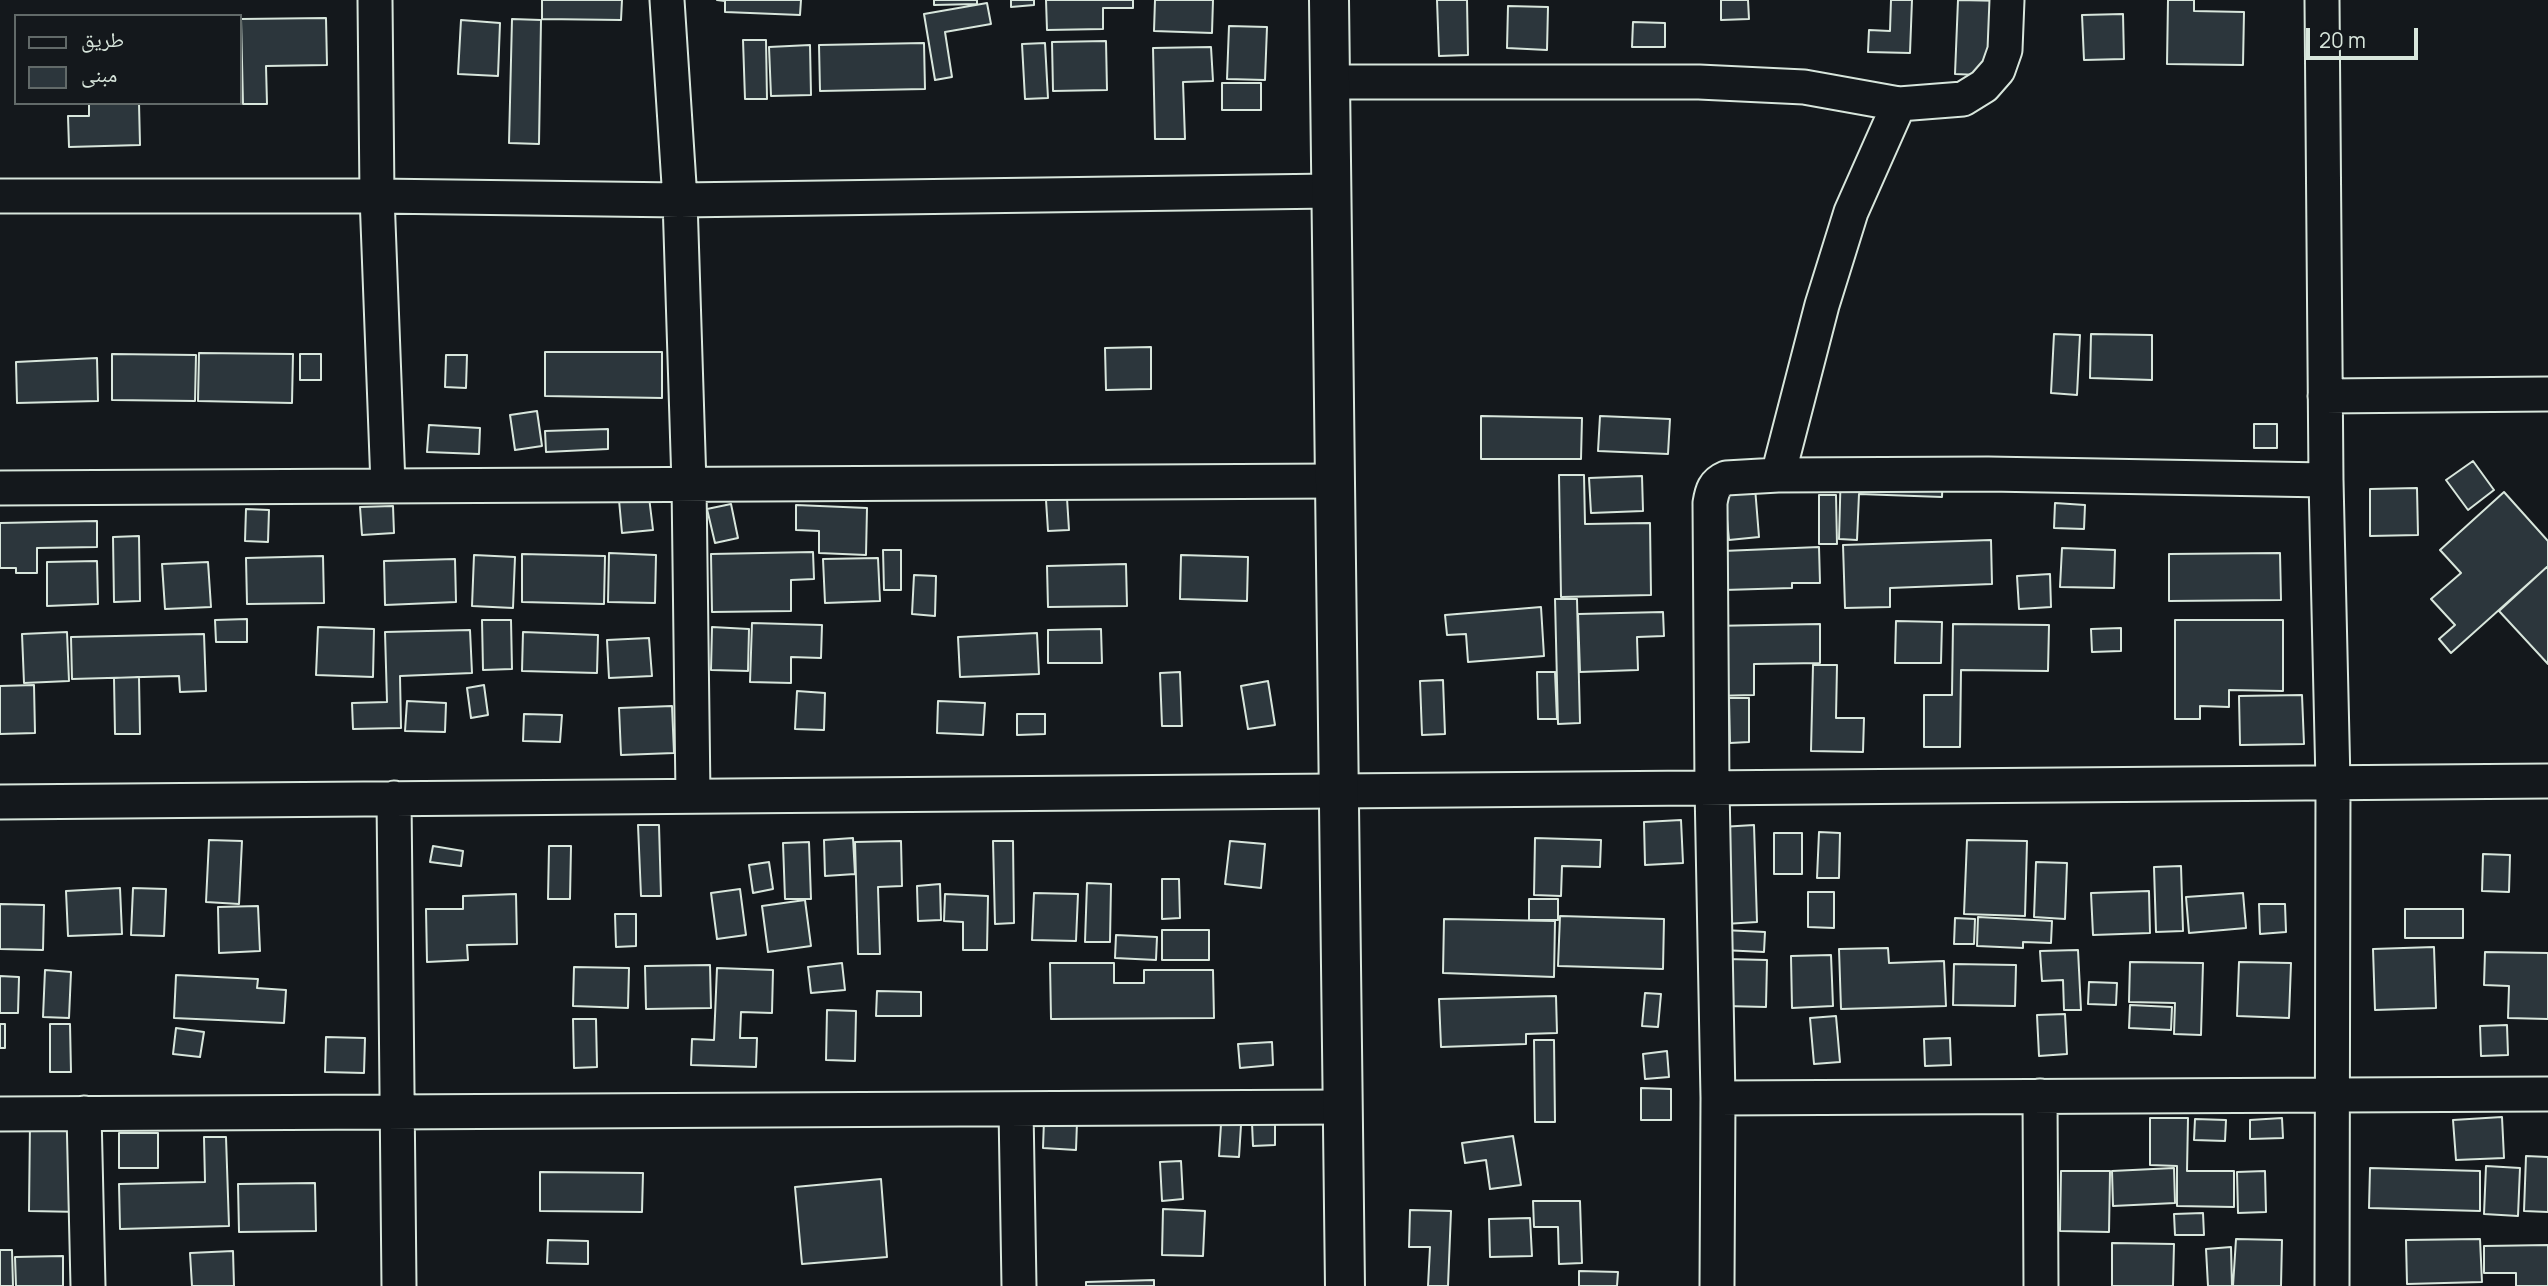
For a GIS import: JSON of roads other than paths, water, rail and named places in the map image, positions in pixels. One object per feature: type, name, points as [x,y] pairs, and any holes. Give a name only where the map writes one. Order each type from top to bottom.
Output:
[{"type":"street","points":[[375,0],[377,196],[388,485]]},
{"type":"street","points":[[667,0],[680,200],[689,484],[693,795]]},
{"type":"street","points":[[1329,0],[1345,1286]]},
{"type":"street","points":[[1330,82],[1699,82],[1804,87],[1899,104],[1963,99],[1984,86],[1998,70],[2005,50],[2007,0]]},
{"type":"street","points":[[2322,0],[2326,480],[2333,782],[2332,1286]]},
{"type":"street","points":[[1779,475],[1822,305],[1851,212],[1899,104]]},
{"type":"street","points":[[0,195],[680,200],[1331,191]]},
{"type":"street","points":[[2326,396],[2548,394]]},
{"type":"street","points":[[1717,1286],[1718,1098],[1712,787],[1712,490],[1718,481],[1726,478],[1779,475],[1987,474],[2326,480]]},
{"type":"street","points":[[0,488],[1335,481]]},
{"type":"street","points":[[0,803],[2548,781]]},
{"type":"street","points":[[394,798],[399,1112],[398,1286]]},
{"type":"street","points":[[1718,1098],[2548,1094]]},
{"type":"street","points":[[2040,1096],[2041,1286]]},
{"type":"street","points":[[0,1114],[1343,1107]]},
{"type":"street","points":[[1016,1109],[1019,1286]]},
{"type":"street","points":[[85,1114],[88,1286]]}]
